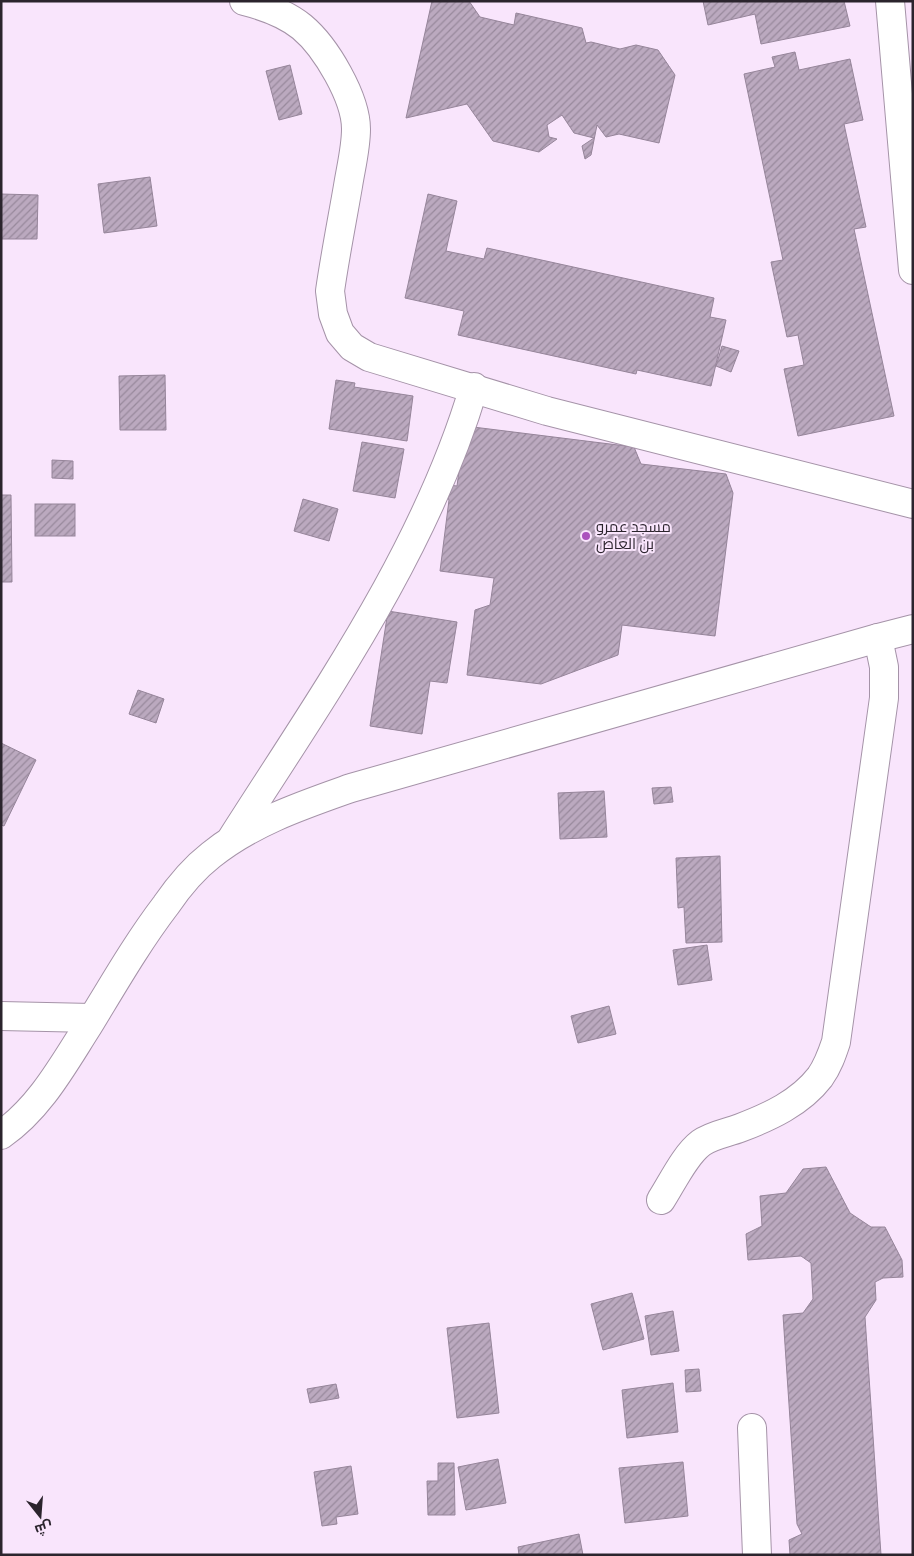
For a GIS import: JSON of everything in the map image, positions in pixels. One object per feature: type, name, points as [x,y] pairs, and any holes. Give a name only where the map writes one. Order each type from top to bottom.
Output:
[{"type":"street","points":[[244,1],[283,15],[302,26],[332,63],[351,103],[356,129],[354,153],[330,291],[333,314],[340,332],[352,348],[369,357],[547,411],[913,504]]},
{"type":"street","points":[[890,1],[913,270]]},
{"type":"street","points":[[229,843],[352,649],[398,570],[440,482],[462,427],[474,388]]},
{"type":"street","points":[[1,1135],[43,1095],[148,929],[187,876],[212,854],[255,827],[297,808],[351,788],[913,629]]},
{"type":"street","points":[[661,1200],[689,1155],[700,1144],[711,1137],[771,1116],[800,1096],[819,1078],[832,1053],[836,1042],[884,698],[884,667],[878,638]]},
{"type":"street","points":[[1,1016],[92,1018]]},
{"type":"street","points":[[752,1428],[757,1555]]},
{"type":"building","points":[[432,1],[469,1],[480,17],[514,25],[516,13],[582,28],[586,43],[591,42],[620,49],[636,45],[658,50],[675,75],[659,143],[619,134],[606,137],[597,125],[591,155],[585,159],[582,146],[594,138],[574,133],[562,115],[547,125],[549,137],[557,139],[539,152],[493,141],[467,104],[406,118]]},
{"type":"building","points":[[703,1],[844,1],[850,26],[761,44],[755,14],[708,25]]},
{"type":"building","points":[[795,52],[799,70],[850,59],[863,120],[844,124],[866,227],[854,229],[894,416],[798,436],[784,369],[804,365],[798,335],[787,337],[771,262],[783,260],[744,74],[775,67],[772,57]]},
{"type":"building","points":[[290,65],[302,114],[279,120],[266,71]]},
{"type":"building","points":[[150,177],[157,226],[104,233],[98,184]]},
{"type":"building","points":[[1,194],[38,195],[37,239],[1,239]]},
{"type":"building","points":[[428,194],[457,201],[446,251],[484,259],[487,248],[714,298],[710,317],[726,320],[711,386],[637,370],[636,374],[458,335],[464,311],[405,298]]},
{"type":"building","points":[[722,346],[739,351],[731,372],[716,366]]},
{"type":"building","points":[[165,375],[166,430],[120,430],[119,376]]},
{"type":"building","points":[[336,380],[355,383],[354,387],[413,396],[407,441],[329,429]]},
{"type":"building","name":"مسجد عمرو بن العاص","points":[[465,426],[634,447],[641,464],[726,474],[733,493],[715,636],[622,625],[618,655],[541,684],[467,675],[475,610],[490,605],[494,578],[440,571],[449,500],[446,494],[448,485],[457,486]]},
{"type":"building","points":[[362,442],[404,449],[395,498],[353,491]]},
{"type":"building","points":[[52,460],[73,461],[73,479],[52,478]]},
{"type":"building","points":[[1,495],[11,495],[12,582],[1,582]]},
{"type":"building","points":[[303,499],[338,509],[329,541],[294,531]]},
{"type":"building","points":[[35,504],[75,504],[75,536],[35,536]]},
{"type":"building","points":[[388,611],[457,622],[447,683],[430,681],[422,734],[370,726]]},
{"type":"building","points":[[138,690],[164,699],[156,723],[129,714]]},
{"type":"building","points":[[1,743],[36,760],[4,826],[1,825]]},
{"type":"building","points":[[671,787],[673,802],[654,804],[652,788]]},
{"type":"building","points":[[604,791],[607,837],[560,839],[558,793]]},
{"type":"building","points":[[720,856],[722,942],[686,943],[684,907],[678,908],[676,858]]},
{"type":"building","points":[[707,945],[712,980],[678,985],[673,950]]},
{"type":"building","points":[[609,1006],[616,1034],[578,1043],[571,1016]]},
{"type":"building","points":[[826,1167],[850,1213],[871,1227],[885,1227],[902,1260],[903,1277],[883,1278],[875,1282],[876,1300],[865,1317],[881,1555],[790,1555],[789,1540],[802,1534],[797,1524],[783,1315],[803,1313],[813,1299],[811,1263],[801,1256],[748,1260],[746,1234],[762,1226],[760,1196],[786,1193],[803,1169]]},
{"type":"building","points":[[632,1293],[644,1339],[603,1350],[591,1304]]},
{"type":"building","points":[[673,1311],[679,1351],[651,1355],[645,1316]]},
{"type":"building","points":[[489,1323],[499,1413],[457,1418],[447,1328]]},
{"type":"building","points":[[699,1369],[701,1391],[686,1392],[685,1370]]},
{"type":"building","points":[[673,1383],[678,1432],[627,1438],[622,1390]]},
{"type":"building","points":[[336,1384],[339,1398],[310,1403],[307,1389]]},
{"type":"building","points":[[498,1459],[506,1503],[466,1510],[458,1467]]},
{"type":"building","points":[[683,1462],[688,1516],[625,1523],[619,1468]]},
{"type":"building","points":[[438,1463],[454,1463],[455,1515],[428,1515],[427,1481],[438,1481]]},
{"type":"building","points":[[351,1466],[358,1514],[336,1517],[337,1524],[322,1526],[314,1472]]},
{"type":"building","points":[[579,1534],[583,1555],[519,1555],[518,1547]]},
{"type":"place","name":"مسجد عمرو بن العاص","points":[[586,536]]}]
